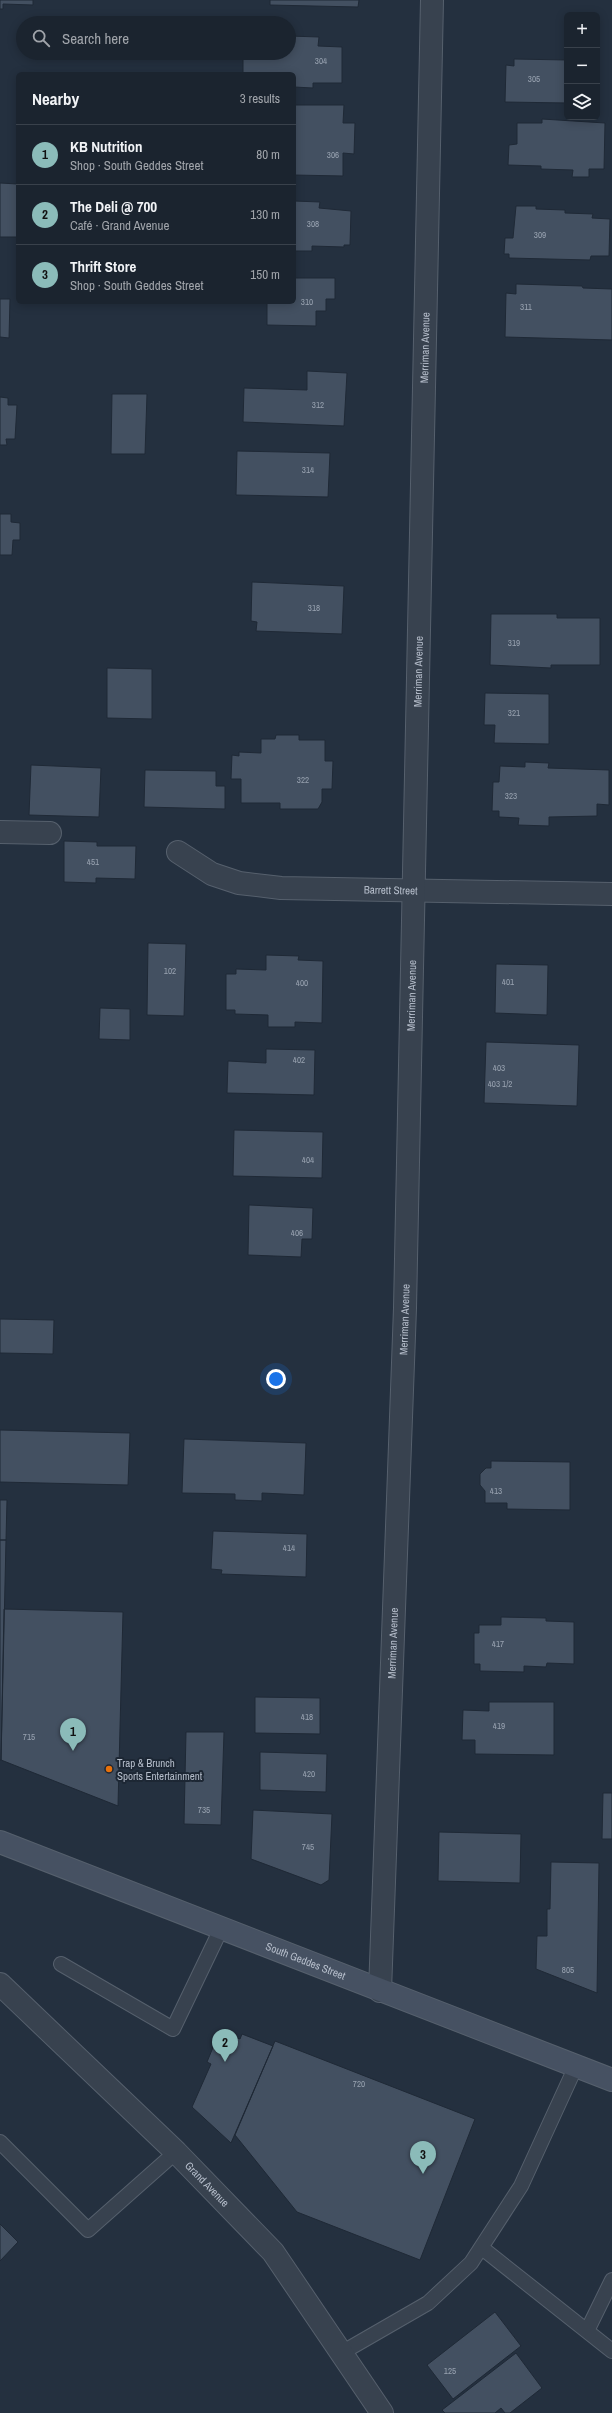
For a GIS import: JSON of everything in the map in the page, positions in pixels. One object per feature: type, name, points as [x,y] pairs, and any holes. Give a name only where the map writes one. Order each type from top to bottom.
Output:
[{"type":"main road","name":"South Geddes Street","points":[[0,1842],[612,2080]]},
{"type":"street","name":"Merriman Avenue","points":[[380,1991],[405,1308],[412,890],[432,0]]},
{"type":"street","points":[[0,832],[50,833]]},
{"type":"street","name":"Barrett Street","points":[[178,852],[212,874],[239,883],[281,888],[612,894]]},
{"type":"street","name":"Grand Avenue","points":[[2,1986],[176,2152],[274,2252],[343,2352],[382,2413]]},
{"type":"lane","points":[[61,1964],[173,2029],[221,1929]]},
{"type":"lane","points":[[343,2352],[428,2303],[471,2263],[521,2186],[576,2066]]},
{"type":"lane","points":[[0,2142],[88,2230],[176,2152]]},
{"type":"lane","points":[[482,2248],[612,2351]]},
{"type":"lane","points":[[587,2331],[612,2280]]},
{"type":"building","points":[[0,0],[33,0],[33,5],[3,4],[3,9],[0,9]]},
{"type":"building","points":[[270,0],[359,0],[358,7],[270,5]]},
{"type":"building","points":[[296,36],[319,37],[318,46],[342,47],[342,83],[313,83],[313,88],[296,87],[296,72],[243,72],[243,60],[296,60]]},
{"type":"building","points":[[514,59],[564,60],[564,103],[505,102],[506,65],[514,66]]},
{"type":"building","points":[[296,105],[344,105],[343,123],[355,123],[354,154],[343,153],[343,176],[296,175]]},
{"type":"building","points":[[542,119],[605,123],[604,169],[589,169],[589,177],[572,177],[573,170],[541,169],[541,166],[508,165],[509,145],[517,144],[517,123],[542,123]]},
{"type":"building","points":[[0,183],[16,184],[16,237],[0,237]]},
{"type":"building","points":[[296,201],[320,202],[319,208],[351,211],[350,245],[344,245],[344,247],[312,246],[312,251],[296,251]]},
{"type":"building","points":[[516,206],[536,206],[536,209],[565,210],[565,213],[593,214],[592,218],[610,219],[609,256],[591,256],[590,260],[509,258],[509,254],[504,254],[505,238],[513,238]]},
{"type":"building","points":[[296,278],[335,278],[335,299],[326,299],[326,311],[316,311],[316,326],[267,325],[267,304],[296,304]]},
{"type":"building","points":[[516,284],[582,286],[583,288],[612,289],[612,340],[505,337],[506,293],[516,294]]},
{"type":"building","points":[[0,299],[10,299],[9,338],[0,337]]},
{"type":"building","points":[[307,371],[347,373],[344,426],[243,422],[244,388],[307,390]]},
{"type":"building","points":[[112,394],[147,394],[145,454],[111,454]]},
{"type":"building","points":[[0,397],[8,398],[8,405],[17,405],[15,439],[6,439],[7,445],[0,445]]},
{"type":"building","points":[[237,451],[330,453],[328,497],[236,495]]},
{"type":"building","points":[[0,514],[11,514],[11,522],[20,523],[20,540],[13,540],[12,555],[0,555]]},
{"type":"building","points":[[252,582],[344,586],[342,634],[256,631],[257,622],[251,621]]},
{"type":"building","points":[[491,614],[557,614],[557,618],[600,618],[600,665],[551,665],[551,668],[490,665]]},
{"type":"building","points":[[107,668],[152,669],[152,719],[107,718]]},
{"type":"building","points":[[485,693],[549,694],[549,744],[494,743],[495,725],[484,725]]},
{"type":"building","points":[[276,735],[299,735],[299,740],[325,740],[325,761],[333,761],[332,789],[322,789],[322,802],[318,809],[280,809],[280,803],[241,803],[241,779],[231,779],[232,755],[239,756],[239,752],[261,753],[261,739],[275,739]]},
{"type":"building","points":[[525,762],[549,763],[548,768],[609,770],[609,805],[597,804],[597,816],[549,817],[549,826],[518,825],[519,818],[499,817],[499,811],[492,811],[493,782],[499,782],[500,766],[525,767]]},
{"type":"building","points":[[31,765],[101,768],[99,817],[29,815]]},
{"type":"building","points":[[145,770],[216,771],[216,786],[225,786],[225,809],[144,807]]},
{"type":"building","points":[[64,841],[97,842],[97,846],[136,846],[135,879],[96,878],[96,883],[64,882]]},
{"type":"building","points":[[148,943],[186,944],[184,1016],[147,1015]]},
{"type":"building","points":[[266,955],[299,956],[298,960],[323,961],[322,1023],[295,1022],[295,1027],[268,1027],[268,1015],[235,1014],[235,1010],[226,1010],[226,974],[236,974],[236,969],[266,970]]},
{"type":"building","points":[[496,964],[548,965],[547,1015],[495,1013]]},
{"type":"building","points":[[100,1008],[130,1009],[130,1040],[99,1039]]},
{"type":"building","points":[[486,1042],[579,1045],[577,1106],[484,1103]]},
{"type":"building","points":[[266,1049],[315,1050],[314,1095],[227,1093],[228,1061],[266,1063]]},
{"type":"building","points":[[234,1130],[323,1132],[322,1178],[233,1176]]},
{"type":"building","points":[[249,1205],[313,1208],[312,1239],[302,1239],[301,1257],[248,1255]]},
{"type":"building","points":[[0,1319],[54,1320],[53,1354],[0,1353]]},
{"type":"building","points":[[0,1430],[130,1433],[128,1485],[0,1482]]},
{"type":"building","points":[[184,1439],[306,1443],[304,1495],[262,1493],[262,1501],[235,1500],[235,1494],[182,1493]]},
{"type":"building","points":[[491,1461],[570,1462],[570,1510],[507,1509],[507,1503],[485,1503],[485,1491],[480,1485],[480,1474],[486,1468],[491,1468]]},
{"type":"building","points":[[0,1500],[7,1500],[6,1540],[0,1540]]},
{"type":"building","points":[[213,1531],[307,1534],[306,1577],[221,1574],[222,1570],[211,1569]]},
{"type":"building","points":[[0,1540],[6,1540],[1,1760],[0,1760]]},
{"type":"building","points":[[4,1609],[123,1612],[118,1806],[1,1760]]},
{"type":"building","points":[[501,1617],[546,1618],[546,1621],[574,1622],[574,1664],[547,1663],[546,1667],[524,1666],[524,1672],[480,1671],[480,1664],[474,1664],[474,1633],[479,1633],[479,1625],[501,1625]]},
{"type":"building","points":[[255,1697],[320,1698],[320,1734],[255,1733]]},
{"type":"building","points":[[489,1702],[554,1702],[554,1755],[475,1754],[475,1740],[462,1740],[463,1710],[489,1711]]},
{"type":"building","points":[[186,1732],[224,1732],[221,1825],[184,1824]]},
{"type":"building","points":[[260,1752],[327,1754],[326,1792],[260,1790]]},
{"type":"building","points":[[603,1793],[612,1793],[612,1839],[602,1839]]},
{"type":"building","points":[[253,1810],[332,1814],[329,1880],[321,1885],[251,1859]]},
{"type":"building","points":[[439,1832],[521,1834],[520,1883],[438,1881]]},
{"type":"building","points":[[551,1862],[599,1863],[597,1993],[536,1969],[537,1936],[547,1936],[547,1909],[550,1909]]},
{"type":"building","points":[[225,2034],[240,2039],[242,2034],[273,2046],[231,2143],[192,2107],[211,2064],[207,2062],[216,2040]]},
{"type":"building","points":[[275,2041],[475,2119],[420,2260],[297,2212],[235,2135]]},
{"type":"building","points":[[0,2224],[18,2242],[0,2261]]},
{"type":"building","points":[[495,2312],[521,2346],[453,2399],[427,2365]]},
{"type":"building","points":[[516,2353],[542,2388],[510,2413],[505,2413],[501,2408],[495,2413],[445,2413],[442,2410]]},
{"type":"place","name":"KB Nutrition","points":[[73,1751]]},
{"type":"place","name":"Trap & Brunch Sports Entertainment","points":[[109,1769]]},
{"type":"place","name":"The Deli @ 700","points":[[225,2062]]},
{"type":"place","name":"Thrift Store","points":[[423,2174]]}]
